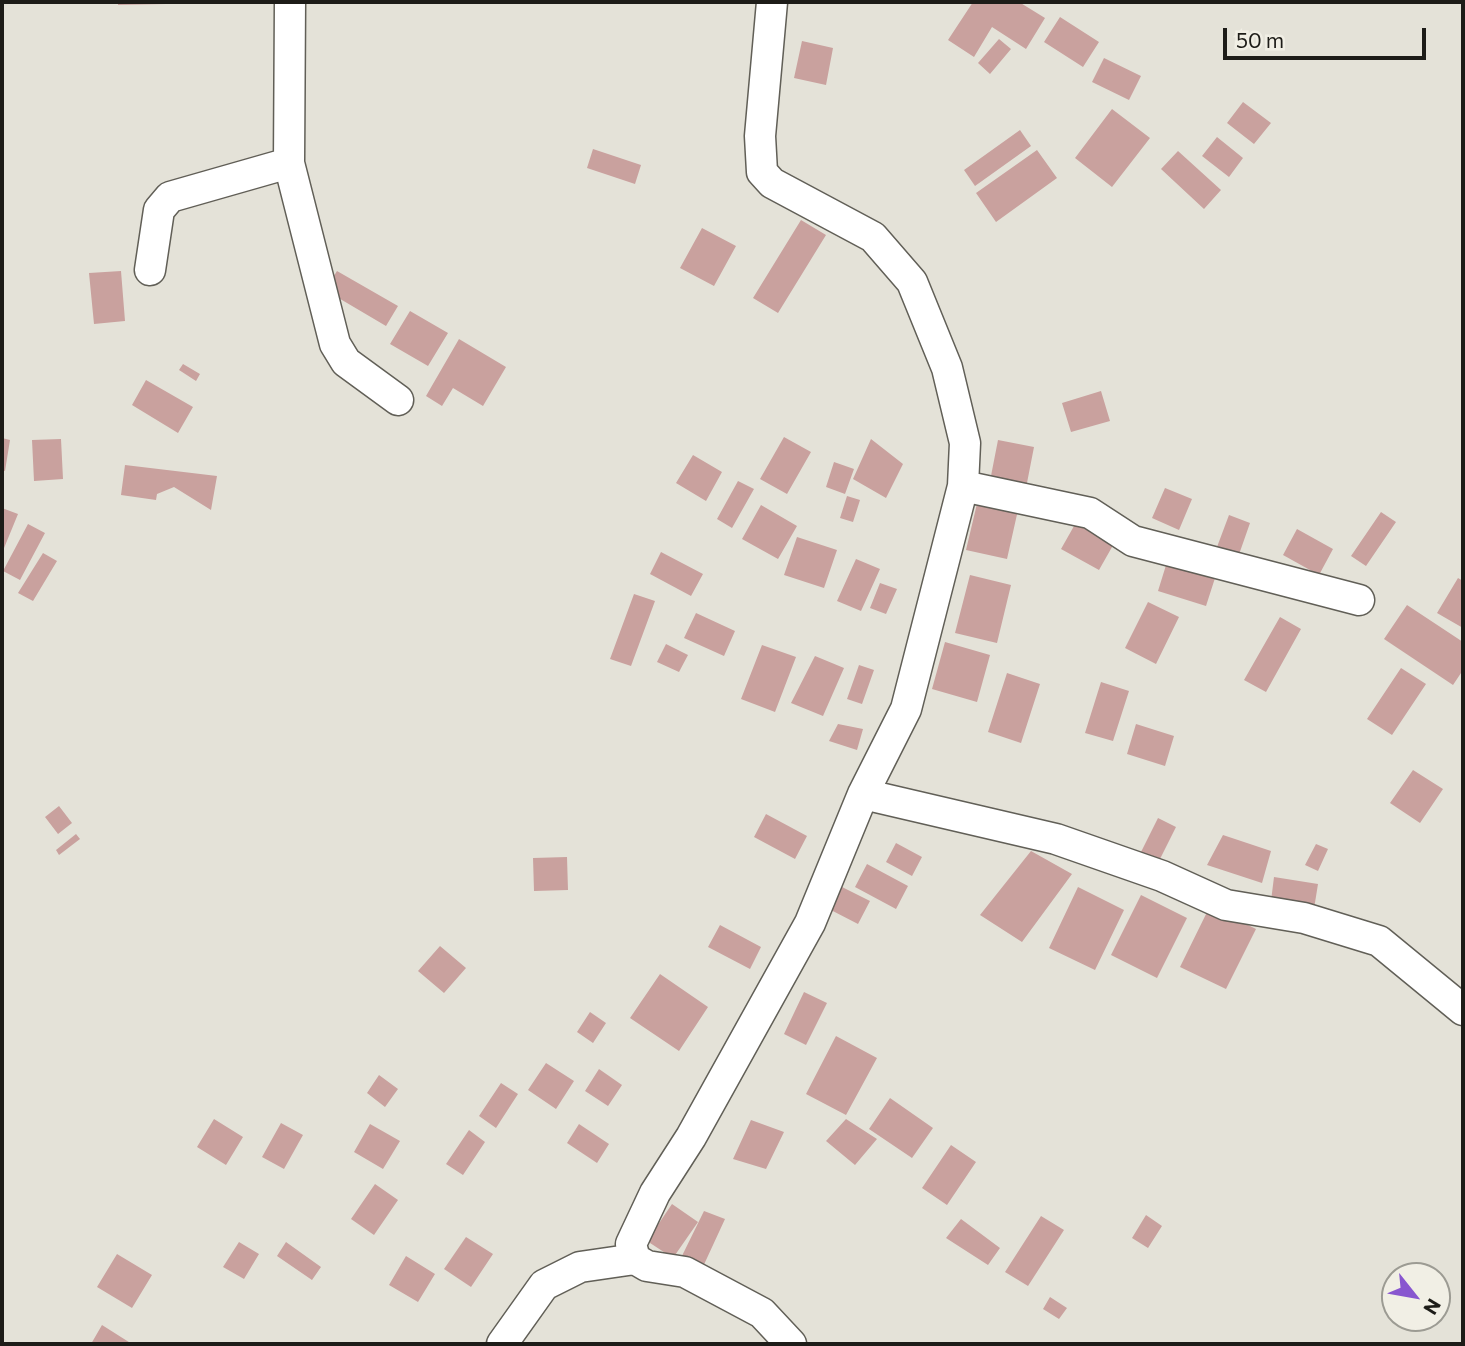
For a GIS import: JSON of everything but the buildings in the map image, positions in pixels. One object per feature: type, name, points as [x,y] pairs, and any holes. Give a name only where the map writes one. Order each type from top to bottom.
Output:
[{"type":"street","points":[[290,2],[289,163],[335,344],[346,362],[398,400]]},
{"type":"street","points":[[635,1259],[631,1244],[655,1193],[691,1137],[810,923],[863,794],[906,709],[963,486],[965,443],[947,368],[912,282],[873,237],[772,183],[762,172],[760,136],[772,2]]},
{"type":"street","points":[[150,270],[159,211],[170,197],[289,163]]},
{"type":"street","points":[[963,486],[1090,513],[1133,541],[1359,600]]},
{"type":"street","points":[[863,794],[1056,839],[1162,876],[1226,905],[1304,918],[1378,941],[1463,1010]]},
{"type":"street","points":[[502,1344],[544,1285],[580,1267],[635,1259],[647,1266],[685,1272],[723,1290],[762,1313],[791,1344]]}]
